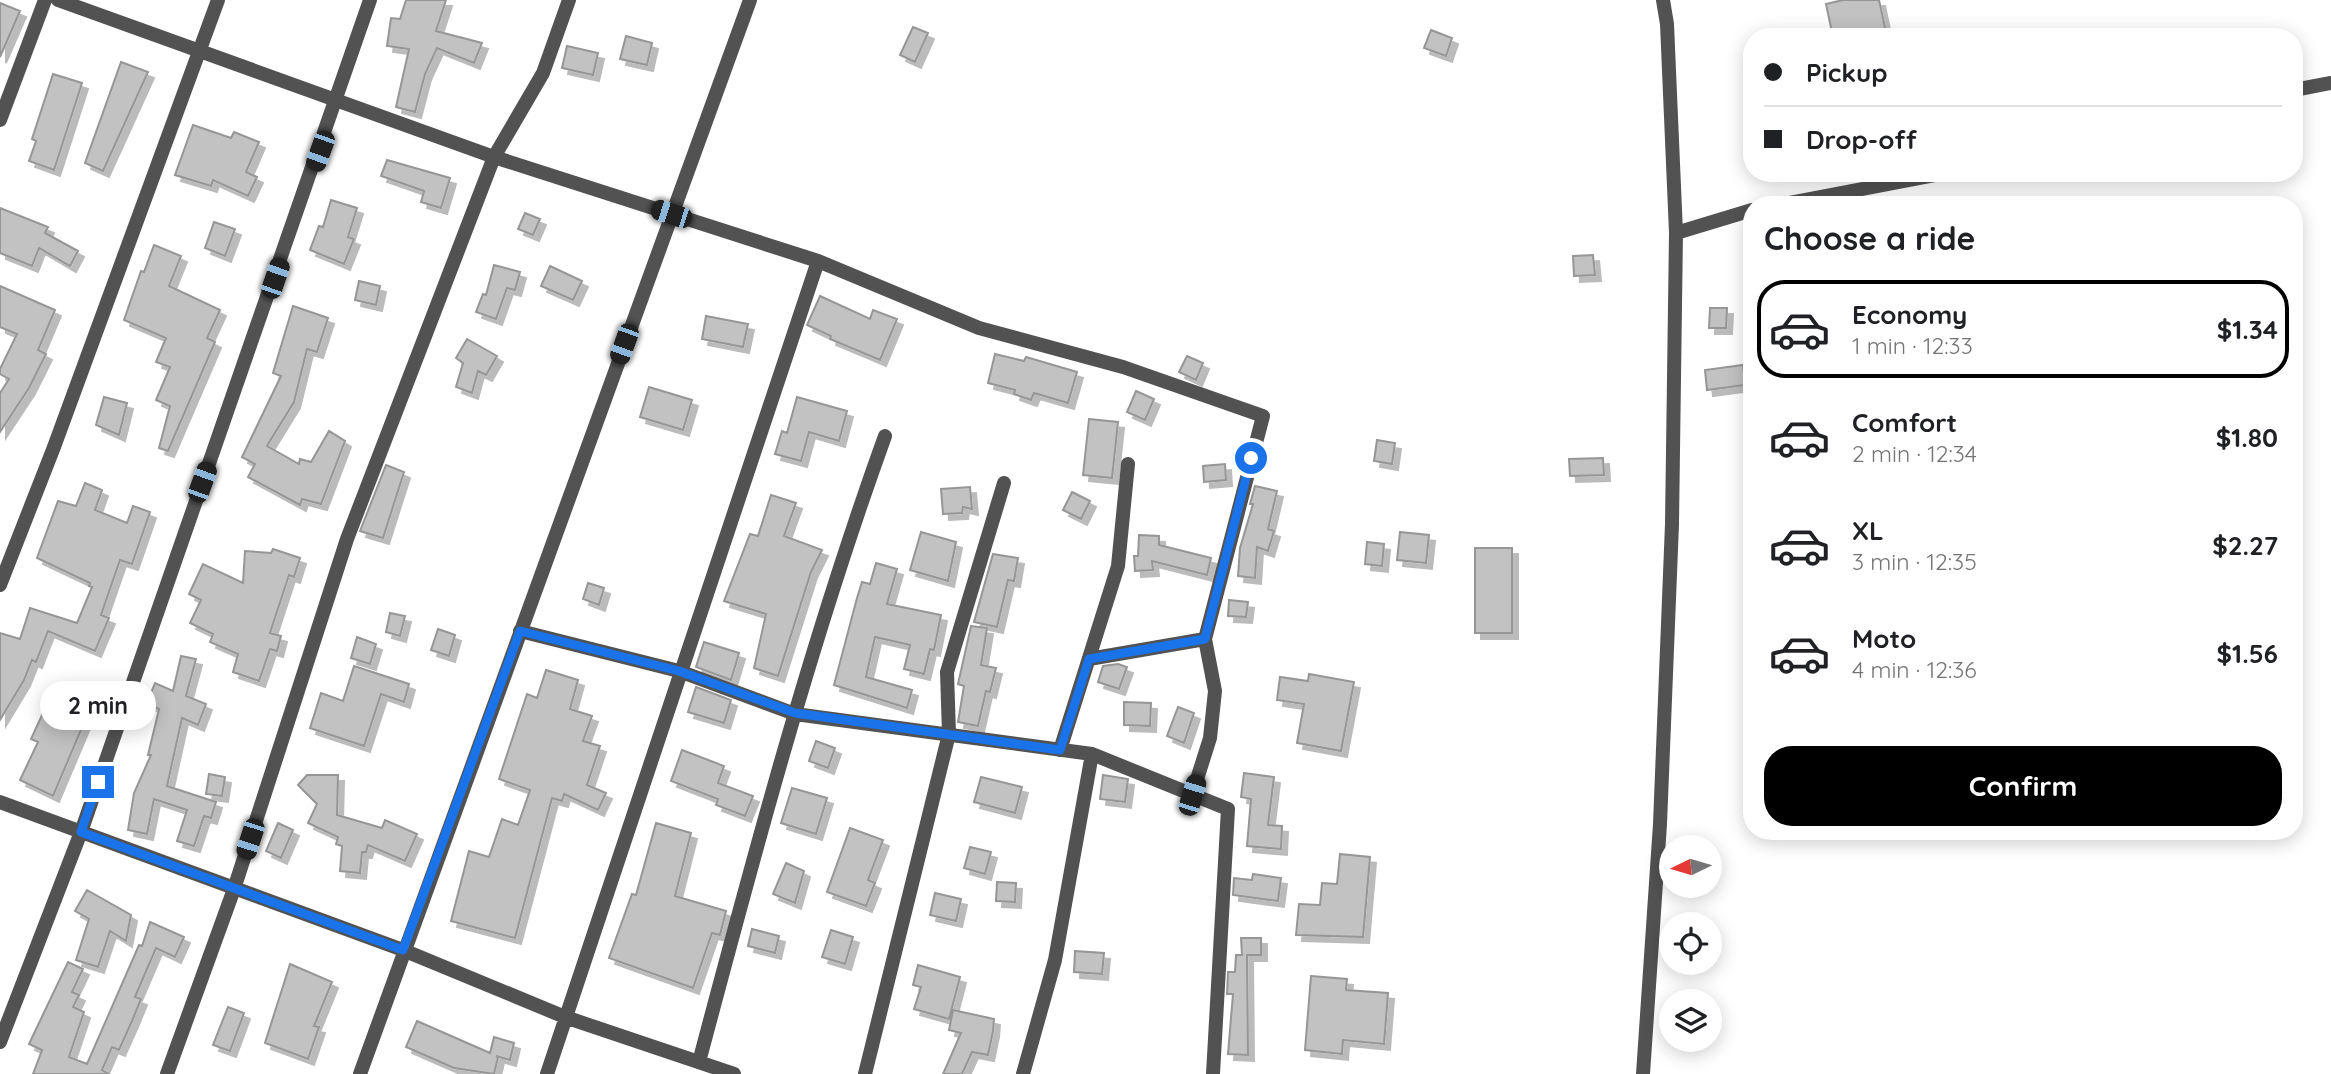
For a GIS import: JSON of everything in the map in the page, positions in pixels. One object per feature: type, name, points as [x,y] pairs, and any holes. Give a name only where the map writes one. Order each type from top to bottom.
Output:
[{"type":"street","points":[[0,120],[45,0]]},
{"type":"street","points":[[58,0],[495,157],[818,261],[979,328],[1123,367],[1263,416],[1205,639],[1215,691],[1210,738],[1192,795]]},
{"type":"street","points":[[0,585],[218,0]]},
{"type":"street","points":[[0,1042],[81,832],[338,100],[370,0]]},
{"type":"street","points":[[167,1074],[234,889],[347,539],[495,157],[543,73],[569,0]]},
{"type":"street","points":[[359,1074],[750,0]]},
{"type":"street","points":[[1643,1074],[1660,824],[1671,565],[1676,233],[1667,24],[1662,0]]},
{"type":"street","points":[[2303,88],[2331,83]]},
{"type":"street","points":[[1827,196],[1899,182]]},
{"type":"street","points":[[1676,233],[1743,213]]},
{"type":"street","points":[[547,1074],[679,671],[818,261]]},
{"type":"street","points":[[699,1062],[795,713],[849,537],[886,436]]},
{"type":"street","points":[[1060,750],[1118,566],[1128,464]]},
{"type":"street","points":[[865,1074],[898,929],[949,734],[947,672],[1004,483]]},
{"type":"street","points":[[520,631],[679,671],[795,713],[1092,754],[1228,809],[1213,1074]]},
{"type":"street","points":[[1089,659],[1205,639]]},
{"type":"street","points":[[1023,1074],[1055,960],[1092,754]]},
{"type":"street","points":[[0,802],[403,950],[565,1017],[734,1074]]},
{"type":"building","points":[[406,0],[446,0],[436,31],[482,43],[474,63],[437,48],[425,74],[415,112],[396,107],[409,49],[387,46],[391,18],[400,19]]},
{"type":"building","points":[[1843,0],[1879,0],[1885,28],[1831,28],[1826,4]]},
{"type":"building","points":[[0,3],[20,11],[0,57]]},
{"type":"building","points":[[913,27],[928,33],[915,62],[900,55]]},
{"type":"building","points":[[1431,30],[1452,38],[1446,56],[1424,48]]},
{"type":"building","points":[[626,36],[652,43],[647,65],[620,59]]},
{"type":"building","points":[[567,46],[598,53],[593,75],[562,68]]},
{"type":"building","points":[[121,62],[148,72],[103,171],[85,163]]},
{"type":"building","points":[[53,74],[82,83],[54,170],[29,161],[36,141],[32,139]]},
{"type":"building","points":[[193,125],[231,138],[234,132],[259,142],[246,172],[257,177],[248,196],[213,180],[211,186],[175,175]]},
{"type":"building","points":[[387,160],[450,178],[441,208],[421,202],[424,191],[381,176]]},
{"type":"building","points":[[331,200],[357,208],[348,237],[354,239],[344,264],[310,250],[319,226],[323,227]]},
{"type":"building","points":[[0,208],[48,227],[45,233],[78,251],[70,266],[39,248],[32,266],[0,253]]},
{"type":"building","points":[[525,213],[540,219],[533,235],[518,229]]},
{"type":"building","points":[[214,222],[235,229],[225,256],[205,248]]},
{"type":"building","points":[[154,245],[181,256],[169,286],[220,310],[207,338],[215,342],[168,451],[159,448],[170,406],[156,400],[170,367],[156,362],[166,338],[124,320],[141,271],[144,272]]},
{"type":"building","points":[[1593,255],[1595,275],[1574,276],[1573,256]]},
{"type":"building","points":[[494,265],[520,272],[515,290],[507,288],[496,319],[476,312],[483,294],[486,295]]},
{"type":"building","points":[[550,266],[582,281],[573,300],[541,286]]},
{"type":"building","points":[[359,281],[380,286],[376,305],[355,300]]},
{"type":"building","points":[[0,286],[55,310],[38,350],[46,354],[29,388],[0,432],[0,393],[9,379],[0,374],[0,369],[17,334],[0,327]]},
{"type":"building","points":[[820,296],[870,319],[873,310],[897,319],[880,360],[830,339],[831,336],[807,325]]},
{"type":"building","points":[[293,306],[328,318],[317,352],[307,349],[294,402],[267,446],[299,464],[300,459],[311,462],[329,431],[345,441],[321,504],[302,499],[300,505],[248,477],[255,464],[242,457],[281,376],[273,373]]},
{"type":"building","points":[[1710,308],[1727,308],[1726,328],[1709,328]]},
{"type":"building","points":[[706,316],[748,324],[743,347],[702,339]]},
{"type":"building","points":[[467,339],[497,356],[486,375],[478,371],[472,393],[456,387],[463,363],[456,358]]},
{"type":"building","points":[[995,354],[1024,361],[1026,357],[1077,372],[1068,403],[1034,393],[1031,400],[1014,394],[1015,390],[988,383]]},
{"type":"building","points":[[1187,356],[1203,363],[1196,380],[1179,372]]},
{"type":"building","points":[[1743,365],[1743,385],[1707,390],[1705,370]]},
{"type":"building","points":[[649,387],[692,400],[683,430],[640,417]]},
{"type":"building","points":[[1136,391],[1154,399],[1145,420],[1127,412]]},
{"type":"building","points":[[104,397],[127,403],[119,435],[96,425]]},
{"type":"building","points":[[797,397],[847,411],[839,441],[809,432],[801,461],[775,454],[782,431],[787,433]]},
{"type":"building","points":[[1089,419],[1118,422],[1112,478],[1083,475]]},
{"type":"building","points":[[1377,440],[1395,443],[1392,464],[1374,461]]},
{"type":"building","points":[[1603,458],[1604,475],[1570,476],[1569,459]]},
{"type":"building","points":[[1225,464],[1226,480],[1204,482],[1203,466]]},
{"type":"building","points":[[386,465],[404,472],[383,538],[360,531]]},
{"type":"building","points":[[85,483],[102,490],[95,510],[127,523],[133,506],[150,512],[132,564],[120,560],[101,615],[109,618],[95,651],[48,631],[36,662],[32,660],[24,680],[0,720],[0,633],[20,639],[30,608],[77,623],[92,587],[89,586],[90,583],[37,558],[58,501],[76,506]]},
{"type":"building","points":[[1255,486],[1277,491],[1268,529],[1274,531],[1268,551],[1257,547],[1255,578],[1238,576],[1240,548],[1253,504],[1250,504]]},
{"type":"building","points":[[970,487],[972,509],[963,507],[962,513],[943,514],[941,489]]},
{"type":"building","points":[[1072,492],[1090,501],[1081,519],[1063,510]]},
{"type":"building","points":[[771,495],[796,503],[784,536],[822,550],[811,572],[778,676],[754,668],[766,614],[724,601],[750,534],[758,536]]},
{"type":"building","points":[[921,532],[956,542],[948,581],[910,570]]},
{"type":"building","points":[[1400,532],[1429,535],[1426,563],[1397,560]]},
{"type":"building","points":[[1139,535],[1159,536],[1159,545],[1211,558],[1207,575],[1152,561],[1153,570],[1135,571],[1134,556],[1138,556]]},
{"type":"building","points":[[1367,542],[1384,544],[1382,566],[1365,564]]},
{"type":"building","points":[[1475,548],[1512,548],[1512,633],[1475,633]]},
{"type":"building","points":[[273,549],[300,558],[294,577],[289,575],[270,633],[281,636],[277,651],[270,649],[259,681],[233,672],[238,654],[210,642],[213,634],[190,623],[201,600],[189,594],[203,564],[243,583],[245,551],[271,553]]},
{"type":"building","points":[[993,554],[1018,558],[1014,581],[1008,580],[997,627],[974,622]]},
{"type":"building","points":[[876,563],[897,569],[887,604],[941,615],[934,650],[930,649],[924,674],[904,669],[910,645],[875,637],[866,677],[912,690],[907,708],[834,685],[862,582],[870,584]]},
{"type":"building","points":[[588,583],[604,588],[599,605],[583,599]]},
{"type":"building","points":[[1229,600],[1248,602],[1246,617],[1228,616]]},
{"type":"building","points":[[390,613],[405,616],[400,636],[386,632]]},
{"type":"building","points":[[971,626],[987,628],[981,665],[996,668],[990,692],[986,691],[978,726],[958,722],[964,686],[958,684]]},
{"type":"building","points":[[438,629],[455,635],[449,656],[431,650]]},
{"type":"building","points":[[357,637],[376,644],[370,664],[351,658]]},
{"type":"building","points":[[704,642],[739,653],[731,680],[696,667]]},
{"type":"building","points":[[181,656],[196,659],[186,696],[206,704],[198,725],[182,718],[167,786],[216,802],[211,818],[204,816],[194,846],[177,841],[187,810],[154,799],[147,834],[128,830],[134,793],[151,755],[148,755],[159,709],[147,703],[155,683],[173,691]]},
{"type":"building","points":[[1118,664],[1127,667],[1119,689],[1098,682],[1103,666]]},
{"type":"building","points":[[354,666],[409,684],[404,702],[381,694],[364,746],[310,728],[321,693],[343,701]]},
{"type":"building","points":[[546,670],[578,680],[570,709],[592,716],[583,741],[600,746],[587,785],[606,793],[598,810],[564,794],[562,801],[552,798],[515,938],[451,921],[469,851],[489,857],[502,819],[518,825],[530,790],[499,779],[527,694],[537,698]]},
{"type":"building","points":[[1309,674],[1354,682],[1341,751],[1297,743],[1304,704],[1277,700],[1280,677],[1308,681]]},
{"type":"building","points":[[696,687],[731,700],[724,723],[688,712]]},
{"type":"building","points":[[48,702],[86,718],[53,796],[20,780],[38,742],[31,739]]},
{"type":"building","points":[[1124,702],[1151,703],[1150,726],[1124,725]]},
{"type":"building","points":[[1178,707],[1194,713],[1184,743],[1167,736]]},
{"type":"building","points":[[816,741],[835,748],[828,768],[809,761]]},
{"type":"building","points":[[682,750],[724,766],[718,783],[753,796],[745,816],[716,805],[718,799],[671,781]]},
{"type":"building","points":[[1244,773],[1274,777],[1268,825],[1282,826],[1281,849],[1247,846],[1251,799],[1241,797]]},
{"type":"building","points":[[209,774],[225,777],[222,796],[206,794]]},
{"type":"building","points":[[307,775],[338,775],[337,815],[382,828],[385,820],[417,834],[405,861],[368,845],[366,852],[362,852],[360,873],[340,871],[342,846],[336,844],[338,837],[308,823],[317,804],[298,785]]},
{"type":"building","points":[[1103,775],[1128,779],[1125,802],[1100,799]]},
{"type":"building","points":[[981,777],[1022,787],[1015,813],[974,802]]},
{"type":"building","points":[[792,788],[827,798],[816,834],[781,823]]},
{"type":"building","points":[[278,823],[293,830],[281,858],[266,851]]},
{"type":"building","points":[[656,823],[691,833],[675,896],[726,911],[720,935],[712,933],[693,988],[609,958],[632,894],[636,895]]},
{"type":"building","points":[[850,828],[883,840],[868,880],[875,883],[866,906],[827,892]]},
{"type":"building","points":[[970,847],[991,852],[985,874],[964,868]]},
{"type":"building","points":[[1340,854],[1370,857],[1363,937],[1296,935],[1299,904],[1320,905],[1322,883],[1337,884]]},
{"type":"building","points":[[786,863],[804,871],[795,903],[773,894]]},
{"type":"building","points":[[1253,874],[1281,878],[1278,901],[1233,895],[1234,878],[1252,880]]},
{"type":"building","points":[[997,882],[1016,883],[1015,902],[996,901]]},
{"type":"building","points":[[87,890],[131,915],[126,941],[110,931],[98,967],[76,960],[89,919],[75,911]]},
{"type":"building","points":[[935,893],[961,899],[956,921],[930,915]]},
{"type":"building","points":[[150,922],[184,937],[175,957],[156,948],[135,997],[141,999],[132,1021],[119,1050],[112,1047],[102,1070],[109,1074],[33,1074],[42,1050],[29,1044],[68,962],[83,969],[72,992],[79,995],[73,1007],[84,1012],[69,1057],[87,1064],[139,945],[142,946]]},
{"type":"building","points":[[752,929],[779,936],[775,953],[748,946]]},
{"type":"building","points":[[831,930],[853,937],[845,964],[822,957]]},
{"type":"building","points":[[1241,938],[1261,938],[1261,955],[1247,955],[1248,1055],[1228,1054],[1233,994],[1227,994],[1228,972],[1235,972],[1236,955],[1242,955]]},
{"type":"building","points":[[1075,951],[1104,953],[1102,974],[1074,972]]},
{"type":"building","points":[[290,964],[332,982],[314,1026],[319,1027],[308,1059],[265,1043]]},
{"type":"building","points":[[918,965],[960,977],[949,1019],[914,1009],[921,987],[913,985]]},
{"type":"building","points":[[1311,976],[1347,979],[1346,990],[1388,993],[1384,1044],[1343,1040],[1342,1054],[1305,1050]]},
{"type":"building","points":[[228,1007],[244,1013],[230,1051],[213,1045]]},
{"type":"building","points":[[953,1010],[994,1019],[993,1031],[988,1055],[972,1052],[962,1074],[943,1074],[961,1033],[949,1030]]},
{"type":"building","points":[[417,1021],[490,1053],[494,1037],[514,1043],[510,1060],[496,1056],[494,1074],[454,1068],[406,1047]]},
{"type":"route","points":[[98,782],[81,832],[403,950],[520,631],[679,671],[795,713],[1060,750],[1089,659],[1205,639],[1251,458]]}]
